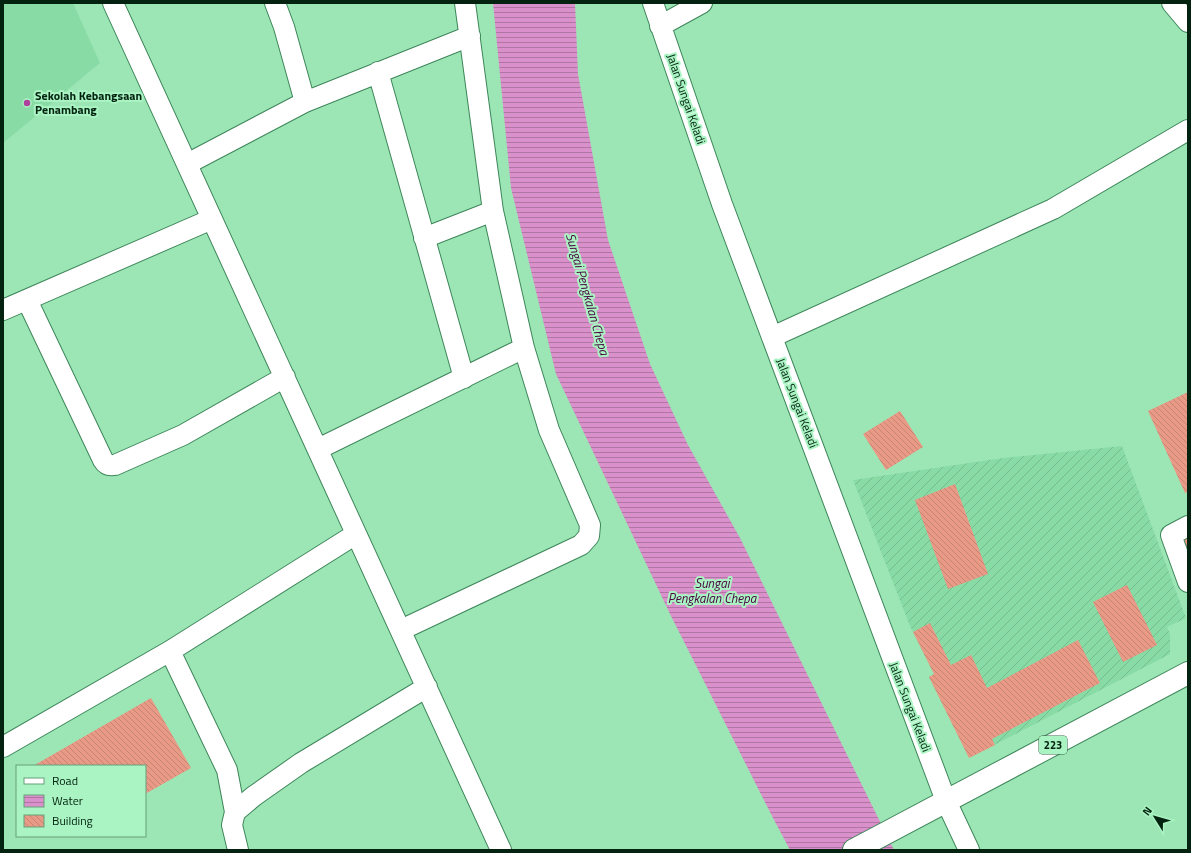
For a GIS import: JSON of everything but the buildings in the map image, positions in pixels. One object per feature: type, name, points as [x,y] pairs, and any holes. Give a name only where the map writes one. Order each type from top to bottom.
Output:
[{"type":"main road","name":"223","points":[[854,850],[1188,673]]},
{"type":"street","points":[[113,3],[501,850]]},
{"type":"street","points":[[275,3],[284,27],[305,102]]},
{"type":"street","points":[[401,630],[582,545],[589,536],[590,526],[549,430],[524,348],[493,211],[466,3]]},
{"type":"street","name":"Jalan Sungai Keladi","points":[[653,3],[722,204],[946,802],[969,850]]},
{"type":"street","points":[[660,26],[702,3]]},
{"type":"street","points":[[1172,3],[1188,22]]},
{"type":"street","points":[[187,164],[305,102],[470,36]]},
{"type":"street","points":[[378,72],[464,378]]},
{"type":"street","points":[[772,337],[1053,209],[1188,130]]},
{"type":"street","points":[[424,238],[493,211]]},
{"type":"street","points":[[3,310],[212,219]]},
{"type":"street","points":[[27,300],[103,460],[110,466],[183,435],[285,377]]},
{"type":"street","points":[[318,450],[524,348]]},
{"type":"street","points":[[1188,526],[1171,535],[1188,582]]},
{"type":"street","points":[[3,747],[170,651],[356,534]]},
{"type":"street","points":[[170,651],[226,770],[235,812],[232,825],[238,850]]},
{"type":"street","points":[[235,812],[254,796],[301,763],[427,687]]},
{"type":"shaded area","name":"Sekolah Kebangsaan Penambang","points":[[3,3],[73,3],[100,63],[3,143]]},
{"type":"shaded area","points":[[1122,446],[1186,618],[1167,627],[1170,634],[1170,654],[969,758],[929,677],[934,674],[910,626],[853,480],[1003,458]]},
{"type":"water","name":"Sungai Pengkalan Chepa","points":[[493,3],[575,3],[578,74],[608,240],[650,364],[688,445],[740,538],[894,850],[790,850],[671,616],[556,374],[511,188]]},
{"type":"place","name":"Sekolah Kebangsaan Penambang","points":[[27,103]]}]
